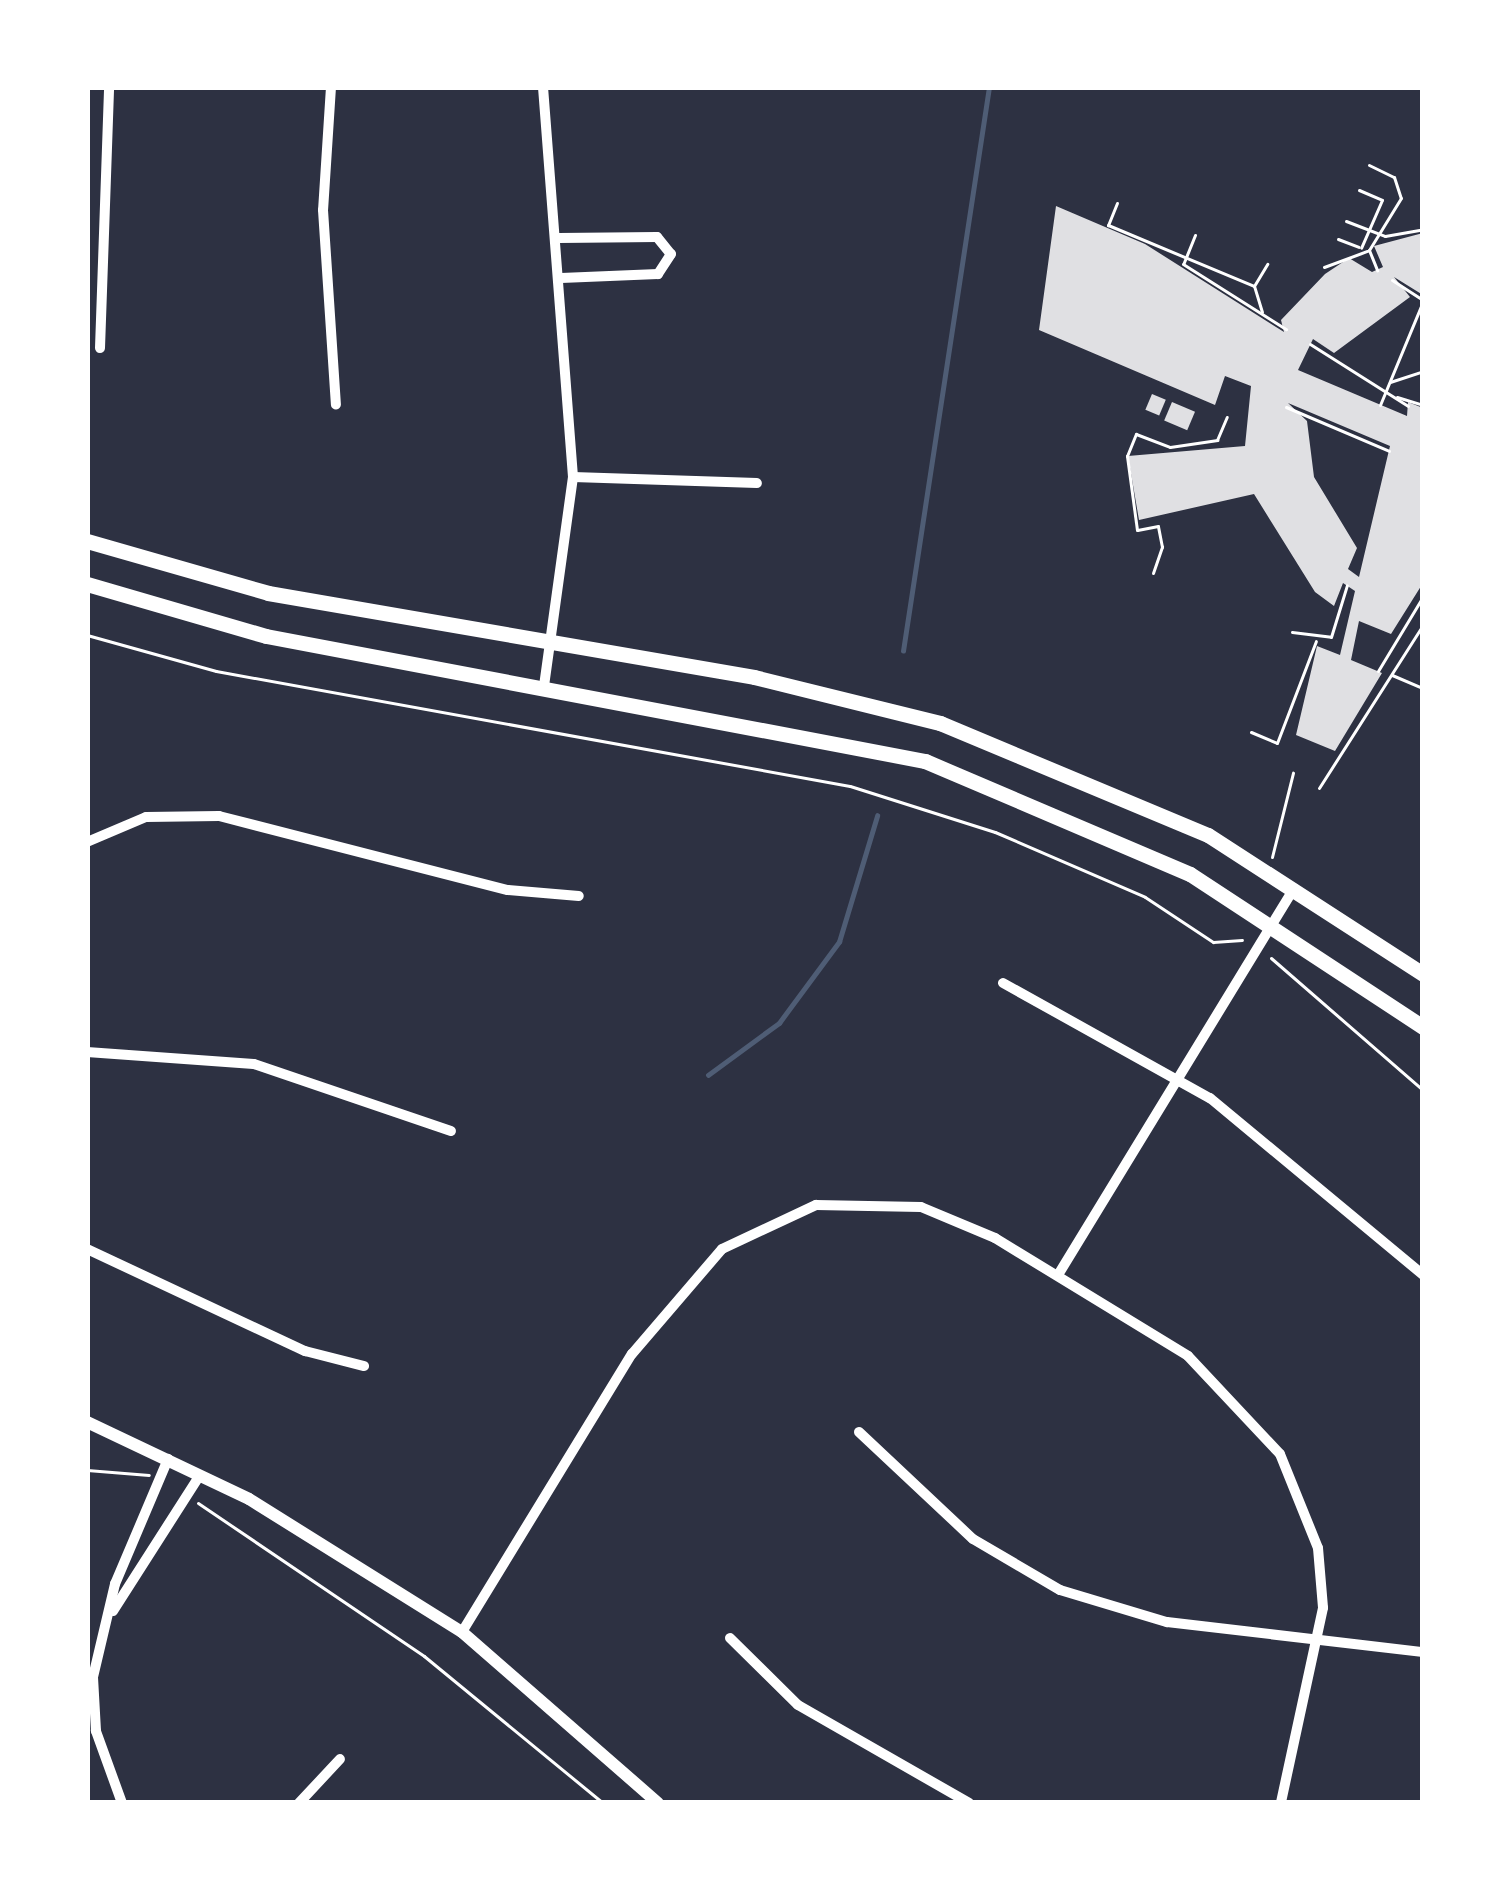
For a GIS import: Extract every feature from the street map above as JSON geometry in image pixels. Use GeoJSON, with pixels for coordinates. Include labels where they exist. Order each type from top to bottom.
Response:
{"type":"FeatureCollection","features":[{"type":"Feature","properties":{"kind":"main road"},"geometry":{"type":"LineString","coordinates":[[87,541],[268,593],[550,643],[940,722],[1127,796],[1296,885],[1423,974]]}},
{"type":"Feature","properties":{"kind":"main road"},"geometry":{"type":"LineString","coordinates":[[87,584],[266,636],[925,761],[1106,832],[1274,923],[1423,1027]]}},
{"type":"Feature","properties":{"kind":"street"},"geometry":{"type":"LineString","coordinates":[[100,348],[109,87]]}},
{"type":"Feature","properties":{"kind":"street"},"geometry":{"type":"LineString","coordinates":[[331,87],[323,209],[336,405]]}},
{"type":"Feature","properties":{"kind":"street"},"geometry":{"type":"LineString","coordinates":[[543,87],[559,238],[573,477],[544,686]]}},
{"type":"Feature","properties":{"kind":"street"},"geometry":{"type":"LineString","coordinates":[[559,238],[657,237],[671,254],[658,274],[561,278]]}},
{"type":"Feature","properties":{"kind":"street"},"geometry":{"type":"LineString","coordinates":[[573,477],[757,483]]}},
{"type":"Feature","properties":{"kind":"street"},"geometry":{"type":"LineString","coordinates":[[87,842],[146,817],[219,816],[508,890],[580,896]]}},
{"type":"Feature","properties":{"kind":"street"},"geometry":{"type":"LineString","coordinates":[[1058,1275],[1296,885]]}},
{"type":"Feature","properties":{"kind":"street"},"geometry":{"type":"LineString","coordinates":[[1003,983],[1175,1078],[1291,1158],[1423,1275]]}},
{"type":"Feature","properties":{"kind":"street"},"geometry":{"type":"LineString","coordinates":[[87,1052],[254,1064],[451,1131]]}},
{"type":"Feature","properties":{"kind":"street"},"geometry":{"type":"LineString","coordinates":[[462,1632],[632,1354],[694,1275],[749,1231],[816,1204],[895,1202],[952,1217],[1058,1275],[1188,1356],[1262,1429],[1318,1548],[1322,1643],[1281,1803]]}},
{"type":"Feature","properties":{"kind":"street"},"geometry":{"type":"LineString","coordinates":[[87,1249],[305,1351],[364,1366]]}},
{"type":"Feature","properties":{"kind":"street"},"geometry":{"type":"LineString","coordinates":[[87,1423],[200,1475],[462,1632],[658,1803]]}},
{"type":"Feature","properties":{"kind":"street"},"geometry":{"type":"LineString","coordinates":[[859,1432],[973,1539],[1060,1590],[1167,1622],[1423,1652]]}},
{"type":"Feature","properties":{"kind":"street"},"geometry":{"type":"LineString","coordinates":[[122,1803],[91,1708],[111,1613],[168,1459]]}},
{"type":"Feature","properties":{"kind":"street"},"geometry":{"type":"LineString","coordinates":[[111,1613],[200,1475]]}},
{"type":"Feature","properties":{"kind":"street"},"geometry":{"type":"LineString","coordinates":[[730,1638],[798,1705],[969,1803]]}},
{"type":"Feature","properties":{"kind":"street"},"geometry":{"type":"LineString","coordinates":[[299,1803],[340,1759]]}},
{"type":"Feature","properties":{"kind":"path"},"geometry":{"type":"LineString","coordinates":[[1324,268],[1364,250],[1382,235],[1399,186],[1369,165]]}},
{"type":"Feature","properties":{"kind":"path"},"geometry":{"type":"LineString","coordinates":[[1358,190],[1382,200],[1364,250]]}},
{"type":"Feature","properties":{"kind":"path"},"geometry":{"type":"LineString","coordinates":[[1117,203],[1108,225],[1254,286]]}},
{"type":"Feature","properties":{"kind":"path"},"geometry":{"type":"LineString","coordinates":[[1346,220],[1382,235],[1423,230]]}},
{"type":"Feature","properties":{"kind":"path"},"geometry":{"type":"LineString","coordinates":[[1186,258],[1196,235]]}},
{"type":"Feature","properties":{"kind":"path"},"geometry":{"type":"LineString","coordinates":[[1338,238],[1364,250],[1377,270]]}},
{"type":"Feature","properties":{"kind":"path"},"geometry":{"type":"LineString","coordinates":[[1186,258],[1286,329]]}},
{"type":"Feature","properties":{"kind":"path"},"geometry":{"type":"LineString","coordinates":[[1262,314],[1254,286],[1267,265]]}},
{"type":"Feature","properties":{"kind":"path"},"geometry":{"type":"LineString","coordinates":[[1380,405],[1423,300],[1392,280]]}},
{"type":"Feature","properties":{"kind":"path"},"geometry":{"type":"LineString","coordinates":[[1310,344],[1408,406]]}},
{"type":"Feature","properties":{"kind":"path"},"geometry":{"type":"LineString","coordinates":[[1389,383],[1423,371]]}},
{"type":"Feature","properties":{"kind":"path"},"geometry":{"type":"LineString","coordinates":[[1395,398],[1423,405]]}},
{"type":"Feature","properties":{"kind":"path"},"geometry":{"type":"LineString","coordinates":[[1286,407],[1389,451]]}},
{"type":"Feature","properties":{"kind":"path"},"geometry":{"type":"LineString","coordinates":[[1220,433],[1227,417]]}},
{"type":"Feature","properties":{"kind":"path"},"geometry":{"type":"LineString","coordinates":[[1153,573],[1162,548],[1158,526],[1137,530],[1127,455],[1136,434],[1170,447],[1220,433],[1231,437]]}},
{"type":"Feature","properties":{"kind":"path"},"geometry":{"type":"LineString","coordinates":[[1251,732],[1277,742],[1316,641],[1336,630],[1347,585]]}},
{"type":"Feature","properties":{"kind":"path"},"geometry":{"type":"LineString","coordinates":[[1378,671],[1420,597]]}},
{"type":"Feature","properties":{"kind":"path"},"geometry":{"type":"LineString","coordinates":[[1319,788],[1423,625]]}},
{"type":"Feature","properties":{"kind":"path"},"geometry":{"type":"LineString","coordinates":[[1292,632],[1316,641]]}},
{"type":"Feature","properties":{"kind":"path"},"geometry":{"type":"LineString","coordinates":[[87,635],[216,671],[850,786],[995,832],[1145,897],[1213,941],[1231,933],[1257,949],[1423,1090]]}},
{"type":"Feature","properties":{"kind":"path"},"geometry":{"type":"LineString","coordinates":[[1397,638],[1416,637]]}},
{"type":"Feature","properties":{"kind":"path"},"geometry":{"type":"LineString","coordinates":[[1392,675],[1423,688]]}},
{"type":"Feature","properties":{"kind":"path"},"geometry":{"type":"LineString","coordinates":[[87,1470],[160,1479]]}},
{"type":"Feature","properties":{"kind":"path"},"geometry":{"type":"LineString","coordinates":[[190,1494],[210,1519],[424,1656],[603,1803]]}},
{"type":"Feature","properties":{"kind":"building"},"geometry":{"type":"Polygon","coordinates":[[[1056,206],[1145,244],[1284,332],[1281,320],[1325,274],[1349,258],[1372,272],[1383,267],[1374,246],[1423,233],[1423,295],[1394,277],[1410,297],[1334,353],[1313,339],[1298,370],[1407,416],[1408,402],[1423,408],[1423,583],[1391,634],[1359,621],[1351,660],[1382,673],[1335,751],[1296,735],[1317,646],[1340,655],[1355,591],[1343,583],[1334,606],[1315,592],[1254,494],[1139,520],[1128,456],[1245,446],[1251,386],[1225,376],[1215,405],[1039,330],[1056,206]],[[1288,403],[1307,421],[1314,477],[1357,548],[1348,569],[1359,577],[1390,446],[1288,403]]]}},
{"type":"Feature","properties":{"kind":"building"},"geometry":{"type":"Polygon","coordinates":[[[1152,394],[1166,400],[1159,416],[1145,410],[1152,394]]]}},
{"type":"Feature","properties":{"kind":"building"},"geometry":{"type":"Polygon","coordinates":[[[1172,402],[1195,412],[1187,430],[1164,420],[1172,402]]]}},
{"type":"Feature","properties":{"kind":"waterway"},"geometry":{"type":"LineString","coordinates":[[903,651],[989,87]]}},
{"type":"Feature","properties":{"kind":"waterway"},"geometry":{"type":"LineString","coordinates":[[708,1075],[779,1023],[839,942],[877,816]]}}]}
